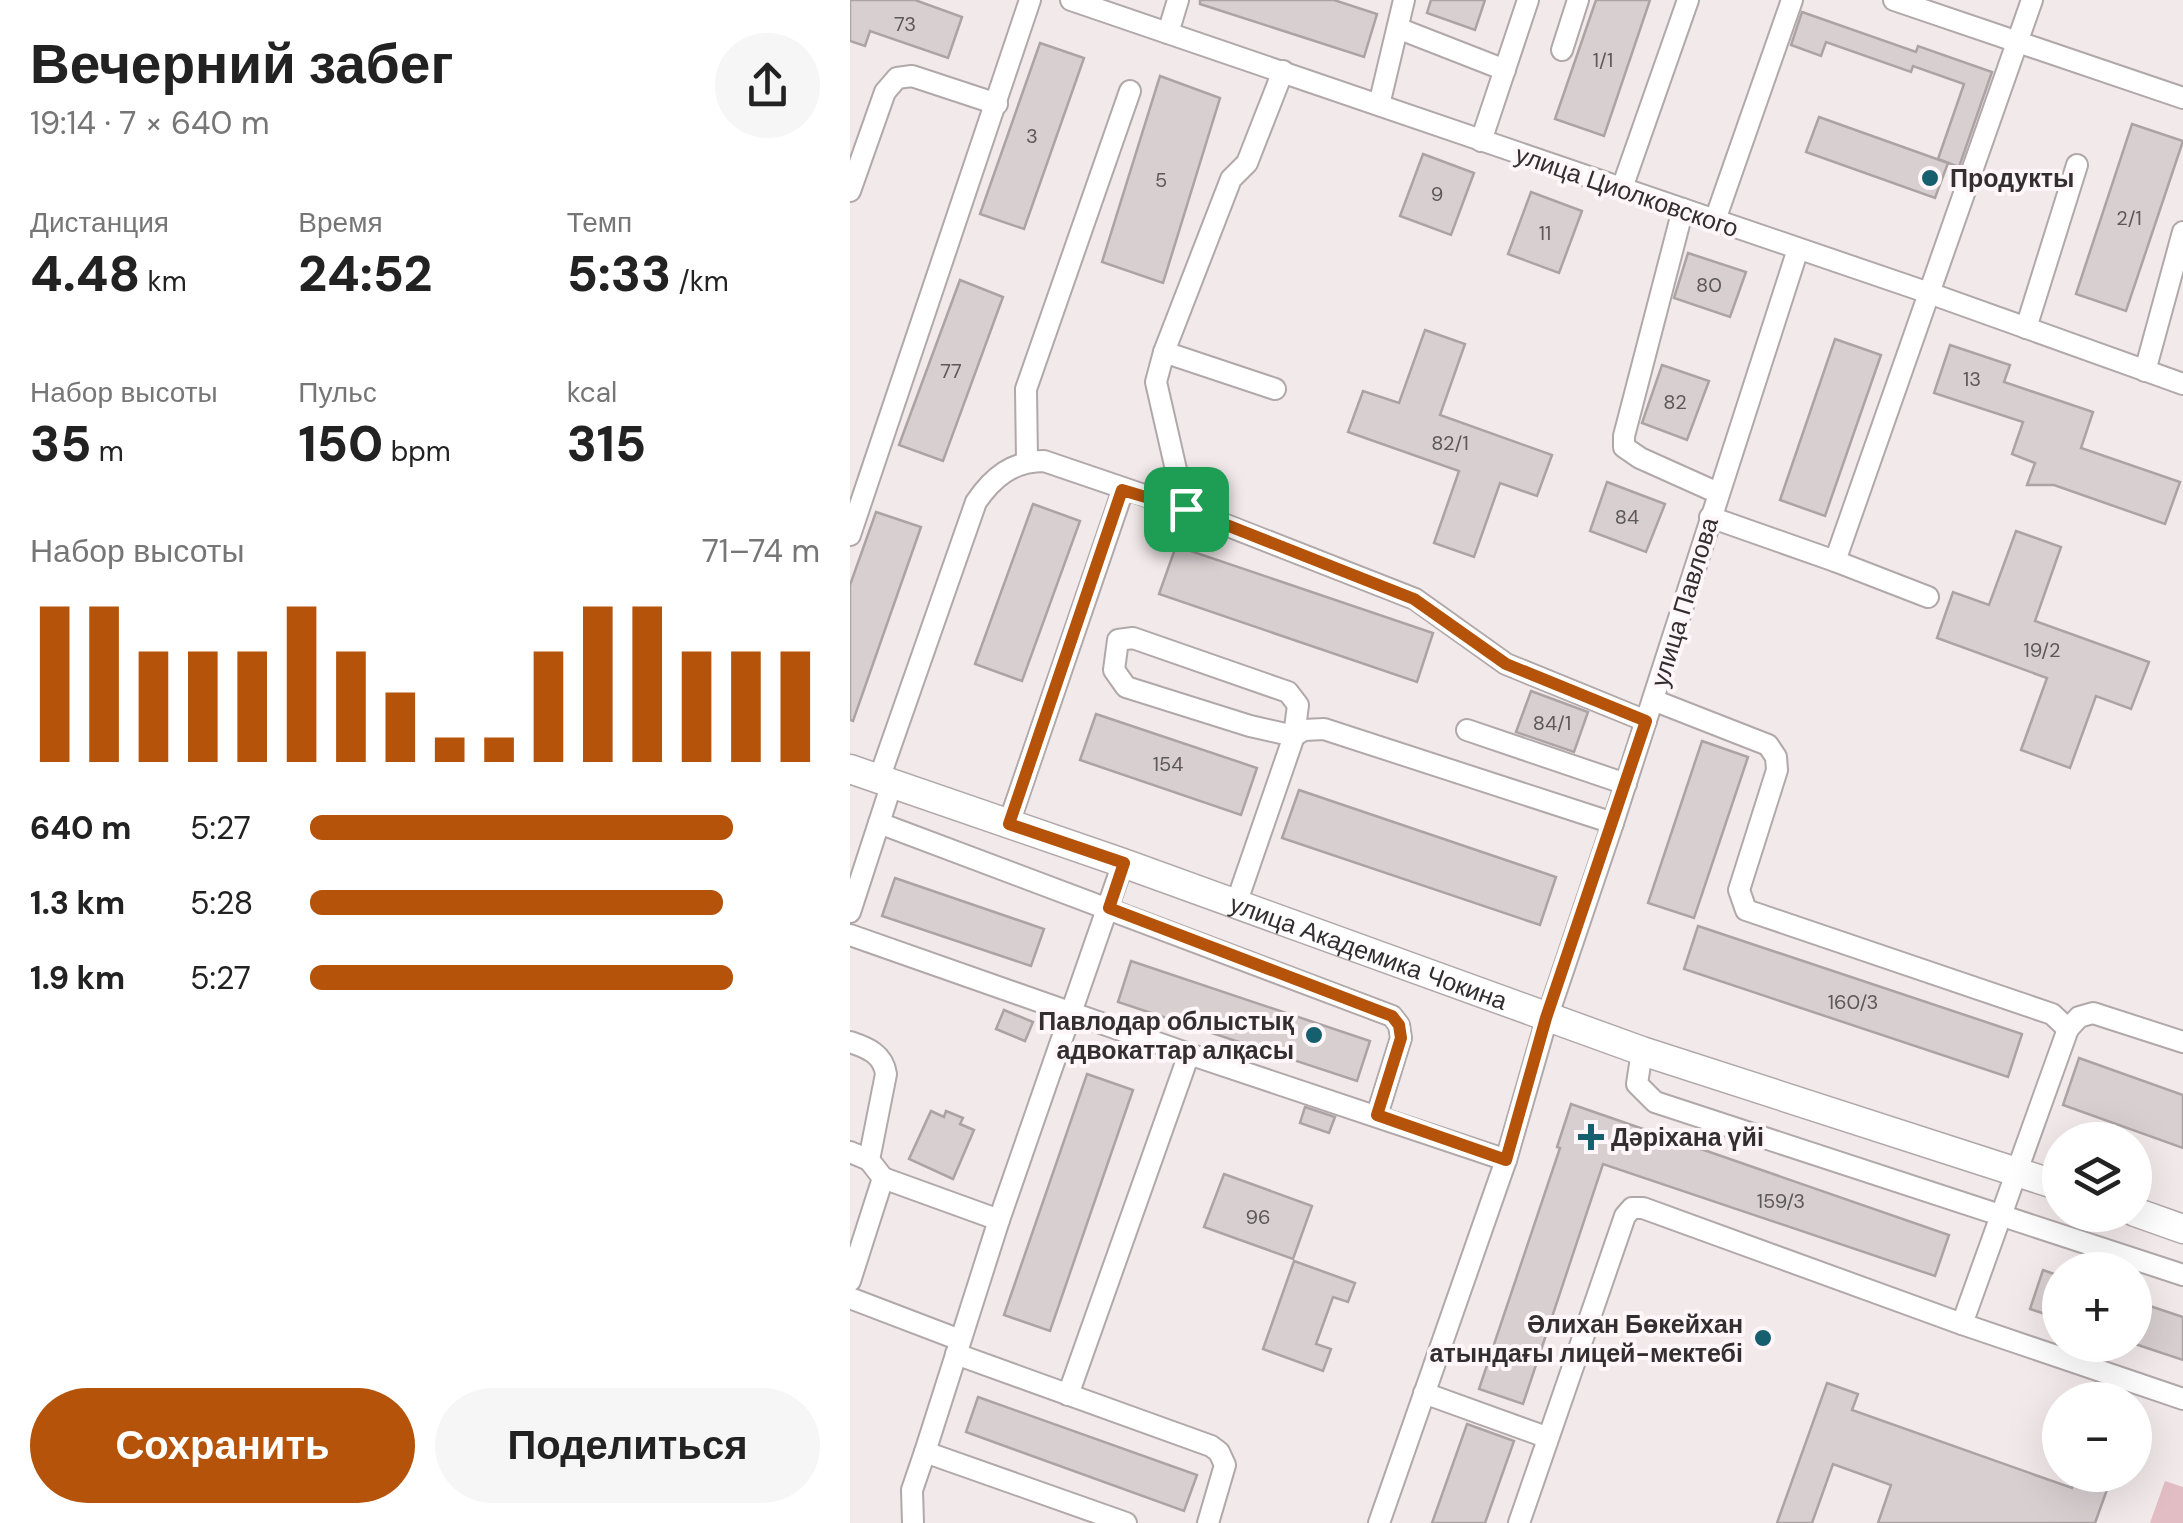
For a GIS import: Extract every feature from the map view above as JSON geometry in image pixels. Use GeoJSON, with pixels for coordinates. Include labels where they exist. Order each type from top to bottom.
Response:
{"type":"FeatureCollection","features":[{"type":"Feature","properties":{"kind":"main road","name":"улица Академика Чокина"},"geometry":{"type":"LineString","coordinates":[[850,769],[1124,863],[1546,1018],[2042,1179]]}},
{"type":"Feature","properties":{"kind":"main road"},"geometry":{"type":"LineString","coordinates":[[2152,1218],[2183,1228]]}},
{"type":"Feature","properties":{"kind":"street"},"geometry":{"type":"LineString","coordinates":[[850,535],[1030,0]]}},
{"type":"Feature","properties":{"kind":"street","name":"улица Циолковского"},"geometry":{"type":"LineString","coordinates":[[1070,0],[1929,293],[2183,384]]}},
{"type":"Feature","properties":{"kind":"street"},"geometry":{"type":"LineString","coordinates":[[1168,33],[1178,0]]}},
{"type":"Feature","properties":{"kind":"street"},"geometry":{"type":"LineString","coordinates":[[1379,105],[1400,30],[1404,0]]}},
{"type":"Feature","properties":{"kind":"street"},"geometry":{"type":"LineString","coordinates":[[1481,141],[1528,0]]}},
{"type":"Feature","properties":{"kind":"street"},"geometry":{"type":"LineString","coordinates":[[1562,50],[1578,0]]}},
{"type":"Feature","properties":{"kind":"street"},"geometry":{"type":"LineString","coordinates":[[1622,188],[1688,0]]}},
{"type":"Feature","properties":{"kind":"street"},"geometry":{"type":"LineString","coordinates":[[1716,220],[1792,0]]}},
{"type":"Feature","properties":{"kind":"street"},"geometry":{"type":"LineString","coordinates":[[1835,561],[2032,0]]}},
{"type":"Feature","properties":{"kind":"street"},"geometry":{"type":"LineString","coordinates":[[1901,1],[2183,98]]}},
{"type":"Feature","properties":{"kind":"street"},"geometry":{"type":"LineString","coordinates":[[1400,30],[1504,70]]}},
{"type":"Feature","properties":{"kind":"street"},"geometry":{"type":"LineString","coordinates":[[1186,509],[1157,386],[1164,352],[1231,180],[1247,163],[1284,72]]}},
{"type":"Feature","properties":{"kind":"street"},"geometry":{"type":"LineString","coordinates":[[850,191],[886,92],[897,78],[912,76],[996,104]]}},
{"type":"Feature","properties":{"kind":"street"},"geometry":{"type":"LineString","coordinates":[[1027,461],[1026,389],[1130,91]]}},
{"type":"Feature","properties":{"kind":"street"},"geometry":{"type":"LineString","coordinates":[[2026,328],[2078,164]]}},
{"type":"Feature","properties":{"kind":"street"},"geometry":{"type":"LineString","coordinates":[[1683,209],[1624,447],[1718,493]]}},
{"type":"Feature","properties":{"kind":"street"},"geometry":{"type":"LineString","coordinates":[[2146,370],[2183,232]]}},
{"type":"Feature","properties":{"kind":"street","name":"улица Павлова"},"geometry":{"type":"LineString","coordinates":[[1378,1523],[1506,1160],[1546,1018],[1626,784],[1798,250]]}},
{"type":"Feature","properties":{"kind":"street"},"geometry":{"type":"LineString","coordinates":[[1164,352],[1275,389]]}},
{"type":"Feature","properties":{"kind":"street"},"geometry":{"type":"LineString","coordinates":[[850,912],[879,823],[885,781],[976,502],[996,478],[1027,461],[1044,461],[1186,509],[1414,599],[1506,664],[1646,721]]}},
{"type":"Feature","properties":{"kind":"street"},"geometry":{"type":"LineString","coordinates":[[1009,824],[1122,490]]}},
{"type":"Feature","properties":{"kind":"street"},"geometry":{"type":"LineString","coordinates":[[1710,517],[1928,598]]}},
{"type":"Feature","properties":{"kind":"street"},"geometry":{"type":"LineString","coordinates":[[1236,904],[1294,736],[1298,705],[1288,692],[1132,638],[1118,640],[1114,670],[1126,687],[1294,736],[1304,730],[1324,729],[1613,823]]}},
{"type":"Feature","properties":{"kind":"street"},"geometry":{"type":"LineString","coordinates":[[1653,700],[1768,744],[1776,758],[1777,770],[1739,890],[1746,910],[2052,1014],[2068,1029]]}},
{"type":"Feature","properties":{"kind":"street"},"geometry":{"type":"LineString","coordinates":[[1467,730],[1626,784]]}},
{"type":"Feature","properties":{"kind":"street"},"geometry":{"type":"LineString","coordinates":[[879,823],[1392,1016],[1399,1025],[1401,1038],[1377,1115]]}},
{"type":"Feature","properties":{"kind":"street"},"geometry":{"type":"LineString","coordinates":[[913,1523],[912,1490],[924,1452],[999,1220],[1124,863]]}},
{"type":"Feature","properties":{"kind":"street"},"geometry":{"type":"LineString","coordinates":[[850,935],[1506,1160]]}},
{"type":"Feature","properties":{"kind":"street"},"geometry":{"type":"LineString","coordinates":[[1962,1324],[2068,1029],[2079,1017],[2092,1012],[2183,1042]]}},
{"type":"Feature","properties":{"kind":"street"},"geometry":{"type":"LineString","coordinates":[[850,1042],[884,1061],[885,1086],[860,1156],[883,1178],[999,1220]]}},
{"type":"Feature","properties":{"kind":"street"},"geometry":{"type":"LineString","coordinates":[[1642,1051],[1637,1084],[1655,1102],[2183,1276]]}},
{"type":"Feature","properties":{"kind":"street"},"geometry":{"type":"LineString","coordinates":[[1068,1395],[1189,1054]]}},
{"type":"Feature","properties":{"kind":"street"},"geometry":{"type":"LineString","coordinates":[[850,1281],[883,1178]]}},
{"type":"Feature","properties":{"kind":"street"},"geometry":{"type":"LineString","coordinates":[[1519,1523],[1625,1216],[1632,1208],[1644,1208],[1962,1324],[2183,1399]]}},
{"type":"Feature","properties":{"kind":"street"},"geometry":{"type":"LineString","coordinates":[[850,1298],[1068,1395],[1219,1452],[1225,1474],[1208,1523]]}},
{"type":"Feature","properties":{"kind":"street"},"geometry":{"type":"LineString","coordinates":[[1424,1393],[1546,1437]]}},
{"type":"Feature","properties":{"kind":"street"},"geometry":{"type":"LineString","coordinates":[[924,1452],[1126,1523]]}},
{"type":"Feature","properties":{"kind":"shaded area"},"geometry":{"type":"Polygon","coordinates":[[[2165,1481],[2183,1487],[2183,1523],[2150,1523],[2165,1481]]]}},
{"type":"Feature","properties":{"kind":"building"},"geometry":{"type":"Polygon","coordinates":[[[850,0],[915,0],[962,17],[948,58],[870,31],[865,46],[850,41],[850,0]]]}},
{"type":"Feature","properties":{"kind":"building"},"geometry":{"type":"Polygon","coordinates":[[[1200,0],[1334,0],[1377,14],[1364,57],[1200,4],[1200,0]]]}},
{"type":"Feature","properties":{"kind":"building"},"geometry":{"type":"Polygon","coordinates":[[[1431,0],[1485,0],[1475,30],[1427,13],[1431,0]]]}},
{"type":"Feature","properties":{"kind":"building"},"geometry":{"type":"Polygon","coordinates":[[[1596,0],[1650,0],[1604,136],[1555,119],[1596,0]]]}},
{"type":"Feature","properties":{"kind":"building"},"geometry":{"type":"Polygon","coordinates":[[[1802,12],[1916,52],[1918,46],[1992,72],[1959,167],[1938,159],[1964,84],[1913,66],[1911,72],[1826,42],[1821,56],[1791,45],[1802,12]]]}},
{"type":"Feature","properties":{"kind":"building"},"geometry":{"type":"Polygon","coordinates":[[[1040,43],[1084,58],[1024,229],[980,214],[1040,43]]]}},
{"type":"Feature","properties":{"kind":"building"},"geometry":{"type":"Polygon","coordinates":[[[1160,76],[1220,98],[1163,283],[1102,262],[1160,76]]]}},
{"type":"Feature","properties":{"kind":"building"},"geometry":{"type":"Polygon","coordinates":[[[1819,117],[1948,163],[1935,198],[1806,152],[1819,117]]]}},
{"type":"Feature","properties":{"kind":"building"},"geometry":{"type":"Polygon","coordinates":[[[2132,124],[2183,141],[2126,311],[2076,294],[2132,124]]]}},
{"type":"Feature","properties":{"kind":"building"},"geometry":{"type":"Polygon","coordinates":[[[1423,154],[1474,173],[1451,235],[1400,216],[1423,154]]]}},
{"type":"Feature","properties":{"kind":"building"},"geometry":{"type":"Polygon","coordinates":[[[1531,192],[1582,211],[1559,273],[1508,254],[1531,192]]]}},
{"type":"Feature","properties":{"kind":"building"},"geometry":{"type":"Polygon","coordinates":[[[1688,253],[1746,272],[1730,317],[1674,298],[1688,253]]]}},
{"type":"Feature","properties":{"kind":"building"},"geometry":{"type":"Polygon","coordinates":[[[960,280],[1003,297],[943,461],[899,445],[960,280]]]}},
{"type":"Feature","properties":{"kind":"building"},"geometry":{"type":"Polygon","coordinates":[[[1425,330],[1465,344],[1440,415],[1552,455],[1537,496],[1500,483],[1474,557],[1434,543],[1459,471],[1348,432],[1363,391],[1399,403],[1425,330]]]}},
{"type":"Feature","properties":{"kind":"building"},"geometry":{"type":"Polygon","coordinates":[[[1835,339],[1881,355],[1825,516],[1780,500],[1835,339]]]}},
{"type":"Feature","properties":{"kind":"building"},"geometry":{"type":"Polygon","coordinates":[[[1950,345],[2010,365],[2004,382],[2093,412],[2081,448],[2180,482],[2165,524],[2054,485],[2027,485],[2035,463],[2012,454],[2023,422],[1934,393],[1950,345]]]}},
{"type":"Feature","properties":{"kind":"building"},"geometry":{"type":"Polygon","coordinates":[[[1662,365],[1709,381],[1687,440],[1642,423],[1662,365]]]}},
{"type":"Feature","properties":{"kind":"building"},"geometry":{"type":"Polygon","coordinates":[[[1607,482],[1665,504],[1646,552],[1590,531],[1607,482]]]}},
{"type":"Feature","properties":{"kind":"building"},"geometry":{"type":"Polygon","coordinates":[[[1033,504],[1080,521],[1022,681],[975,664],[1033,504]]]}},
{"type":"Feature","properties":{"kind":"building"},"geometry":{"type":"Polygon","coordinates":[[[876,512],[921,527],[853,721],[850,585],[876,512]]]}},
{"type":"Feature","properties":{"kind":"building"},"geometry":{"type":"Polygon","coordinates":[[[2016,531],[2061,547],[2035,621],[2149,662],[2131,709],[2096,696],[2070,768],[2021,750],[2047,678],[1937,638],[1953,592],[1989,605],[2016,531]]]}},
{"type":"Feature","properties":{"kind":"building"},"geometry":{"type":"Polygon","coordinates":[[[1176,546],[1433,633],[1417,682],[1159,594],[1176,546]]]}},
{"type":"Feature","properties":{"kind":"building"},"geometry":{"type":"Polygon","coordinates":[[[1531,691],[1588,712],[1574,752],[1516,732],[1531,691]]]}},
{"type":"Feature","properties":{"kind":"building"},"geometry":{"type":"Polygon","coordinates":[[[1096,714],[1257,768],[1241,815],[1080,760],[1096,714]]]}},
{"type":"Feature","properties":{"kind":"building"},"geometry":{"type":"Polygon","coordinates":[[[1702,741],[1748,757],[1694,918],[1648,903],[1702,741]]]}},
{"type":"Feature","properties":{"kind":"building"},"geometry":{"type":"Polygon","coordinates":[[[1299,790],[1556,877],[1540,925],[1282,838],[1299,790]]]}},
{"type":"Feature","properties":{"kind":"building"},"geometry":{"type":"Polygon","coordinates":[[[895,878],[1044,929],[1031,966],[882,916],[895,878]]]}},
{"type":"Feature","properties":{"kind":"building"},"geometry":{"type":"Polygon","coordinates":[[[1698,926],[2022,1034],[2008,1077],[1684,969],[1698,926]]]}},
{"type":"Feature","properties":{"kind":"building"},"geometry":{"type":"Polygon","coordinates":[[[1131,961],[1370,1041],[1357,1081],[1118,1002],[1131,961]]]}},
{"type":"Feature","properties":{"kind":"building"},"geometry":{"type":"Polygon","coordinates":[[[1004,1010],[1033,1022],[1025,1041],[996,1029],[1004,1010]]]}},
{"type":"Feature","properties":{"kind":"building"},"geometry":{"type":"Polygon","coordinates":[[[2079,1058],[2183,1095],[2183,1148],[2152,1137],[2152,1122],[2110,1122],[2063,1105],[2079,1058]]]}},
{"type":"Feature","properties":{"kind":"building"},"geometry":{"type":"Polygon","coordinates":[[[1087,1074],[1133,1090],[1050,1331],[1004,1315],[1087,1074]]]}},
{"type":"Feature","properties":{"kind":"building"},"geometry":{"type":"Polygon","coordinates":[[[1571,1104],[1949,1235],[1935,1276],[1603,1164],[1523,1404],[1479,1389],[1560,1148],[1557,1147],[1571,1104]]]}},
{"type":"Feature","properties":{"kind":"building"},"geometry":{"type":"Polygon","coordinates":[[[1305,1107],[1335,1117],[1329,1133],[1300,1123],[1305,1107]]]}},
{"type":"Feature","properties":{"kind":"building"},"geometry":{"type":"Polygon","coordinates":[[[931,1111],[944,1117],[946,1111],[963,1118],[960,1124],[974,1130],[953,1179],[909,1159],[931,1111]]]}},
{"type":"Feature","properties":{"kind":"building"},"geometry":{"type":"Polygon","coordinates":[[[1224,1174],[1312,1206],[1293,1259],[1204,1227],[1224,1174]]]}},
{"type":"Feature","properties":{"kind":"building"},"geometry":{"type":"Polygon","coordinates":[[[1294,1261],[1355,1283],[1348,1302],[1333,1297],[1316,1344],[1331,1349],[1323,1371],[1263,1349],[1294,1261]]]}},
{"type":"Feature","properties":{"kind":"building"},"geometry":{"type":"Polygon","coordinates":[[[2042,1273],[2042,1313],[2030,1309],[2042,1273]]]}},
{"type":"Feature","properties":{"kind":"building"},"geometry":{"type":"Polygon","coordinates":[[[2152,1307],[2183,1317],[2183,1360],[2152,1350],[2152,1307]]]}},
{"type":"Feature","properties":{"kind":"building"},"geometry":{"type":"Polygon","coordinates":[[[1827,1383],[1858,1394],[1852,1410],[2042,1477],[2042,1492],[2106,1492],[2095,1523],[1878,1523],[1891,1485],[1833,1464],[1812,1523],[1777,1523],[1827,1383]]]}},
{"type":"Feature","properties":{"kind":"building"},"geometry":{"type":"Polygon","coordinates":[[[978,1397],[1197,1475],[1184,1511],[966,1432],[978,1397]]]}},
{"type":"Feature","properties":{"kind":"building"},"geometry":{"type":"Polygon","coordinates":[[[1467,1424],[1514,1441],[1485,1523],[1432,1523],[1467,1424]]]}},
{"type":"Feature","properties":{"kind":"place","name":"Продукты"},"geometry":{"type":"Point","coordinates":[1930,178]}},
{"type":"Feature","properties":{"kind":"place","name":"Павлодар облыстық адвокаттар алқасы"},"geometry":{"type":"Point","coordinates":[1314,1035]}},
{"type":"Feature","properties":{"kind":"place","name":"Дәріхана үйі"},"geometry":{"type":"Point","coordinates":[1591,1137]}},
{"type":"Feature","properties":{"kind":"place","name":"Әлихан Бөкейхан атындағы лицей-мектебі"},"geometry":{"type":"Point","coordinates":[1763,1338]}},
{"type":"Feature","properties":{"kind":"route"},"geometry":{"type":"LineString","coordinates":[[1122,490],[1186,509],[1414,599],[1506,664],[1646,721],[1546,1018],[1506,1160],[1377,1115],[1401,1038],[1399,1025],[1392,1016],[1109,908],[1124,863],[1009,824],[1122,490]]}}]}
